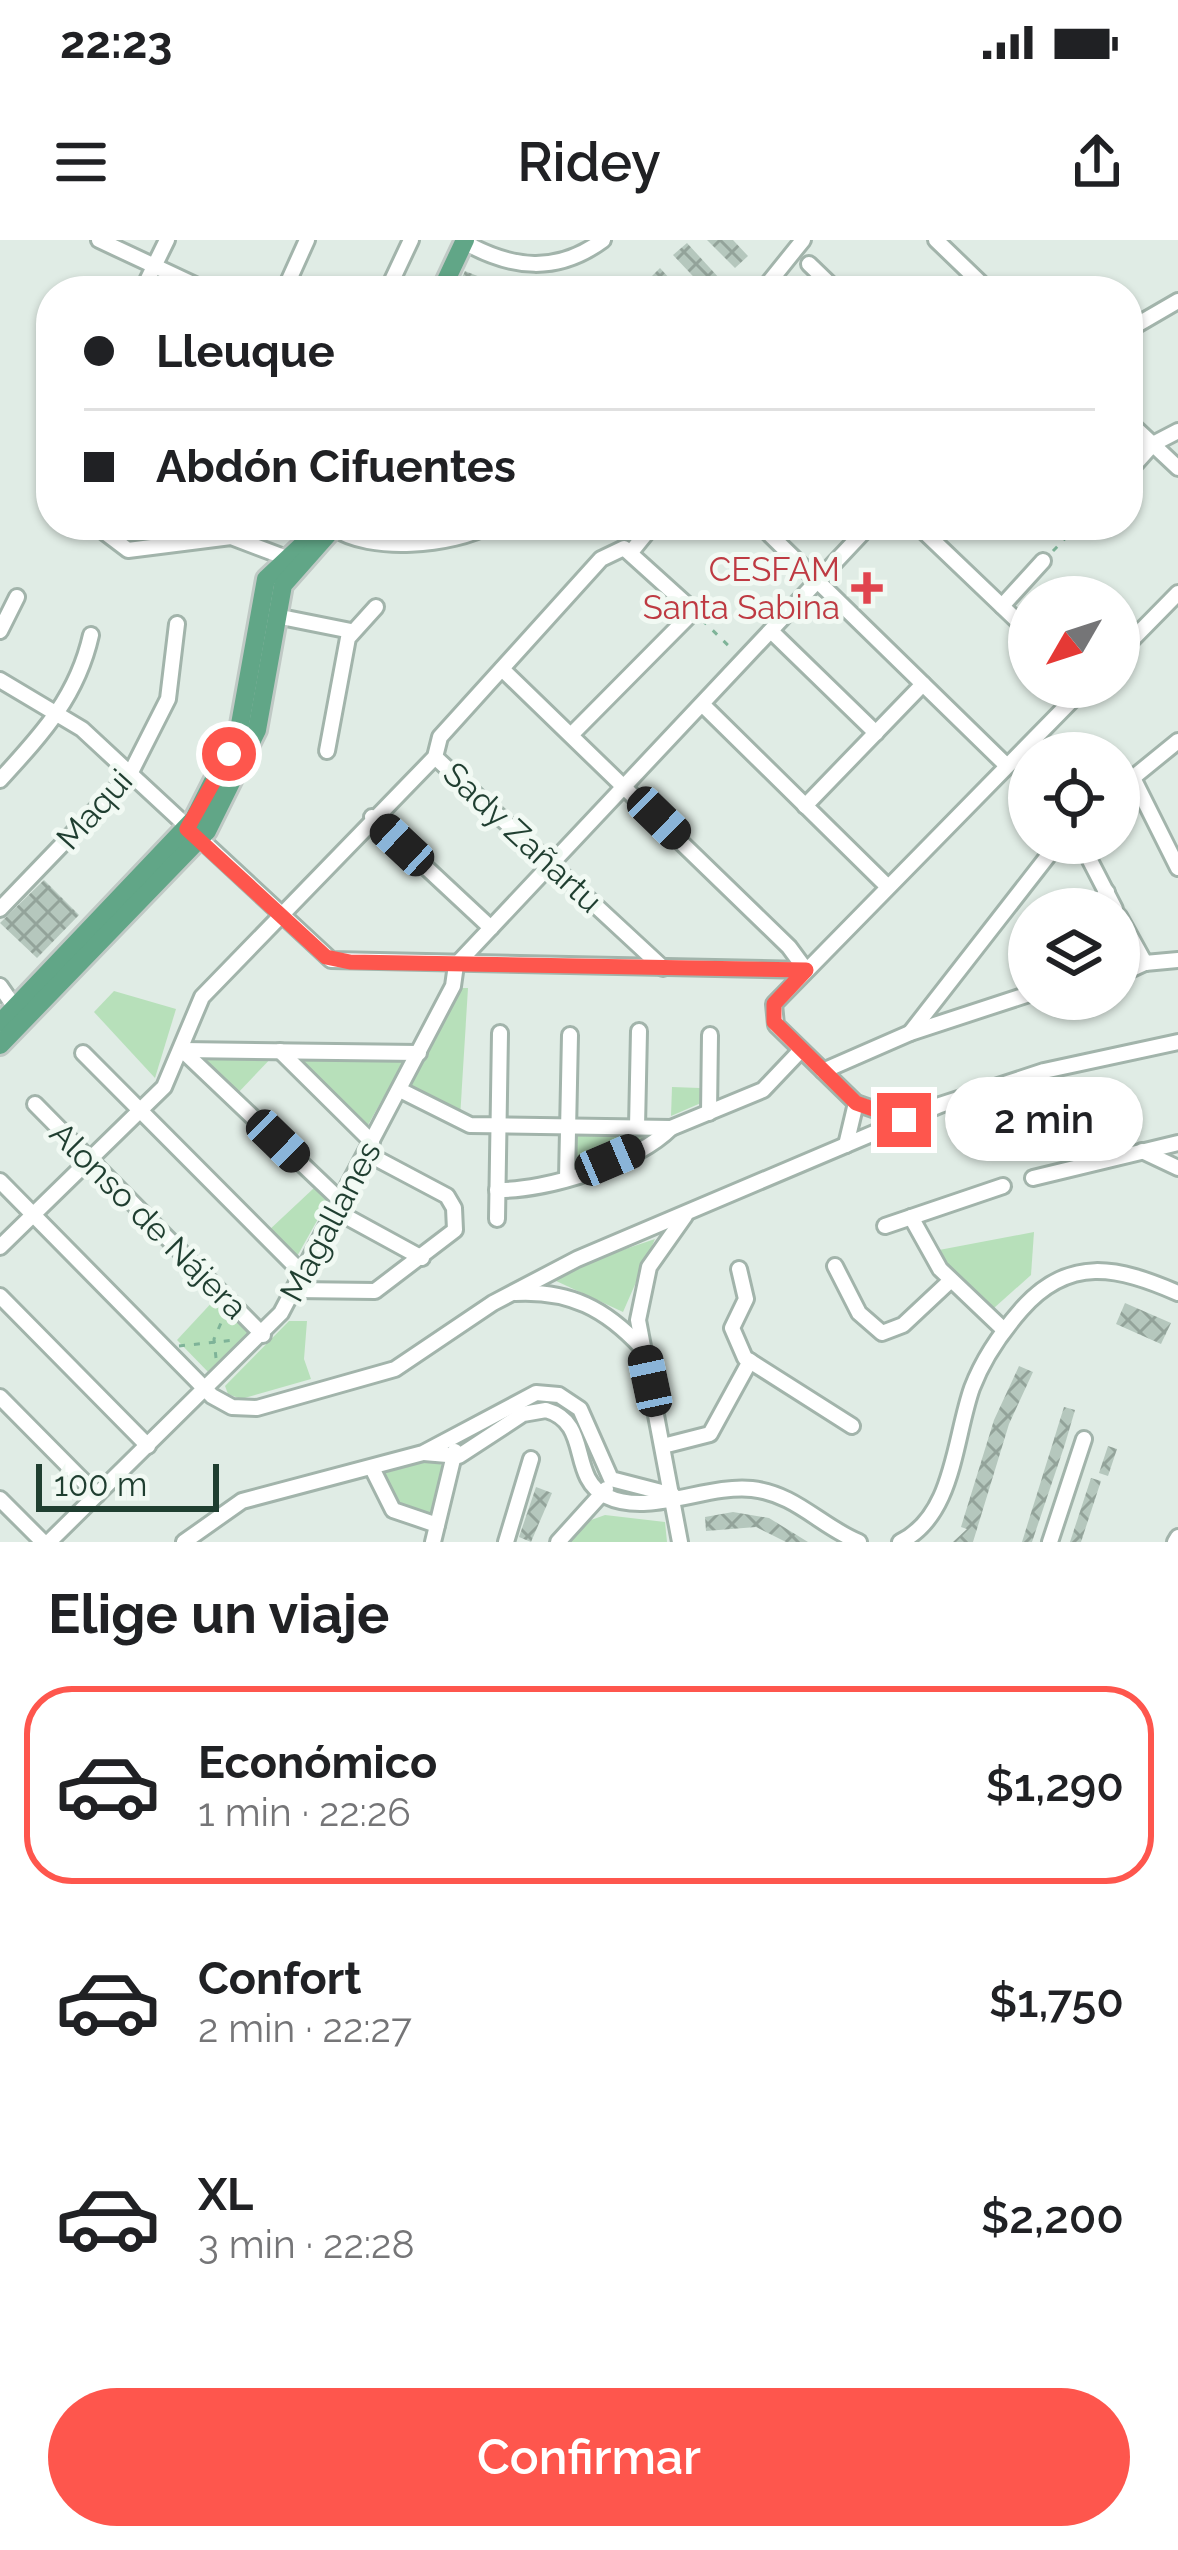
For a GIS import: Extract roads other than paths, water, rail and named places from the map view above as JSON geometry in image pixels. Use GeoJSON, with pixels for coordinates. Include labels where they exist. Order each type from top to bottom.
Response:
{"type":"FeatureCollection","features":[{"type":"Feature","properties":{"kind":"main road"},"geometry":{"type":"LineString","coordinates":[[448,276],[465,241]]}},
{"type":"Feature","properties":{"kind":"main road"},"geometry":{"type":"LineString","coordinates":[[247,732],[263,586],[284,557],[306,540]]}},
{"type":"Feature","properties":{"kind":"main road"},"geometry":{"type":"LineString","coordinates":[[0,1045],[13,1017],[193,835],[247,732],[283,585],[323,540]]}},
{"type":"Feature","properties":{"kind":"street"},"geometry":{"type":"LineString","coordinates":[[99,240],[176,276]]}},
{"type":"Feature","properties":{"kind":"street"},"geometry":{"type":"LineString","coordinates":[[149,276],[167,240]]}},
{"type":"Feature","properties":{"kind":"street"},"geometry":{"type":"LineString","coordinates":[[291,276],[308,240]]}},
{"type":"Feature","properties":{"kind":"street"},"geometry":{"type":"LineString","coordinates":[[394,276],[411,240]]}},
{"type":"Feature","properties":{"kind":"street"},"geometry":{"type":"LineString","coordinates":[[465,241],[494,258],[529,266],[571,258],[604,240]]}},
{"type":"Feature","properties":{"kind":"street"},"geometry":{"type":"LineString","coordinates":[[773,276],[803,240]]}},
{"type":"Feature","properties":{"kind":"street"},"geometry":{"type":"LineString","coordinates":[[936,240],[973,276]]}},
{"type":"Feature","properties":{"kind":"street"},"geometry":{"type":"LineString","coordinates":[[809,263],[822,276]]}},
{"type":"Feature","properties":{"kind":"street"},"geometry":{"type":"LineString","coordinates":[[1143,321],[1178,301]]}},
{"type":"Feature","properties":{"kind":"street"},"geometry":{"type":"LineString","coordinates":[[1143,456],[1178,430]]}},
{"type":"Feature","properties":{"kind":"street"},"geometry":{"type":"LineString","coordinates":[[1143,434],[1178,468]]}},
{"type":"Feature","properties":{"kind":"street"},"geometry":{"type":"LineString","coordinates":[[115,540],[128,550],[208,540]]}},
{"type":"Feature","properties":{"kind":"street"},"geometry":{"type":"LineString","coordinates":[[240,540],[284,557]]}},
{"type":"Feature","properties":{"kind":"street"},"geometry":{"type":"LineString","coordinates":[[0,1247],[168,1082],[202,997],[435,757],[440,737],[601,560],[636,540]]}},
{"type":"Feature","properties":{"kind":"street"},"geometry":{"type":"LineString","coordinates":[[776,540],[1006,765]]}},
{"type":"Feature","properties":{"kind":"street"},"geometry":{"type":"LineString","coordinates":[[456,965],[856,540]]}},
{"type":"Feature","properties":{"kind":"street"},"geometry":{"type":"LineString","coordinates":[[933,540],[1008,612]]}},
{"type":"Feature","properties":{"kind":"street"},"geometry":{"type":"LineString","coordinates":[[572,734],[690,612],[626,550]]}},
{"type":"Feature","properties":{"kind":"street"},"geometry":{"type":"LineString","coordinates":[[1002,606],[1043,562]]}},
{"type":"Feature","properties":{"kind":"street"},"geometry":{"type":"LineString","coordinates":[[1140,631],[1178,593]]}},
{"type":"Feature","properties":{"kind":"street"},"geometry":{"type":"LineString","coordinates":[[0,631],[17,597]]}},
{"type":"Feature","properties":{"kind":"street"},"geometry":{"type":"LineString","coordinates":[[327,751],[332,698],[351,631],[376,608]]}},
{"type":"Feature","properties":{"kind":"street"},"geometry":{"type":"LineString","coordinates":[[276,616],[351,631]]}},
{"type":"Feature","properties":{"kind":"street","name":"Maqui"},"geometry":{"type":"LineString","coordinates":[[0,909],[130,774],[169,699],[177,624]]}},
{"type":"Feature","properties":{"kind":"street"},"geometry":{"type":"LineString","coordinates":[[771,631],[876,733]]}},
{"type":"Feature","properties":{"kind":"street"},"geometry":{"type":"LineString","coordinates":[[0,780],[60,713],[83,671],[91,635]]}},
{"type":"Feature","properties":{"kind":"street"},"geometry":{"type":"LineString","coordinates":[[502,669],[627,786],[806,970]]}},
{"type":"Feature","properties":{"kind":"street"},"geometry":{"type":"LineString","coordinates":[[0,680],[60,713],[331,960],[806,970]]}},
{"type":"Feature","properties":{"kind":"street"},"geometry":{"type":"LineString","coordinates":[[806,806],[923,685]]}},
{"type":"Feature","properties":{"kind":"street"},"geometry":{"type":"LineString","coordinates":[[703,705],[887,886]]}},
{"type":"Feature","properties":{"kind":"street"},"geometry":{"type":"LineString","coordinates":[[904,1120],[856,1103],[776,1025],[772,1013],[806,970],[1064,708]]}},
{"type":"Feature","properties":{"kind":"street"},"geometry":{"type":"LineString","coordinates":[[1140,772],[1178,741]]}},
{"type":"Feature","properties":{"kind":"street","name":"Sady Zañartu"},"geometry":{"type":"LineString","coordinates":[[435,757],[663,968]]}},
{"type":"Feature","properties":{"kind":"street"},"geometry":{"type":"LineString","coordinates":[[1140,792],[1178,868]]}},
{"type":"Feature","properties":{"kind":"street"},"geometry":{"type":"LineString","coordinates":[[372,817],[491,928]]}},
{"type":"Feature","properties":{"kind":"street"},"geometry":{"type":"LineString","coordinates":[[910,1034],[1042,864]]}},
{"type":"Feature","properties":{"kind":"street"},"geometry":{"type":"LineString","coordinates":[[1140,954],[1145,963]]}},
{"type":"Feature","properties":{"kind":"street"},"geometry":{"type":"LineString","coordinates":[[1140,965],[1178,960]]}},
{"type":"Feature","properties":{"kind":"street","name":"Magallanes"},"geometry":{"type":"LineString","coordinates":[[46,1542],[260,1338],[295,1290],[453,986],[456,965]]}},
{"type":"Feature","properties":{"kind":"street"},"geometry":{"type":"LineString","coordinates":[[0,986],[13,1017]]}},
{"type":"Feature","properties":{"kind":"street"},"geometry":{"type":"LineString","coordinates":[[823,1072],[910,1034],[1008,1001]]}},
{"type":"Feature","properties":{"kind":"street"},"geometry":{"type":"LineString","coordinates":[[638,1127],[639,1031]]}},
{"type":"Feature","properties":{"kind":"street"},"geometry":{"type":"LineString","coordinates":[[497,1219],[500,1033]]}},
{"type":"Feature","properties":{"kind":"street"},"geometry":{"type":"LineString","coordinates":[[567,1179],[570,1034]]}},
{"type":"Feature","properties":{"kind":"street"},"geometry":{"type":"LineString","coordinates":[[709,1113],[710,1035]]}},
{"type":"Feature","properties":{"kind":"street"},"geometry":{"type":"LineString","coordinates":[[0,1181],[207,1390],[223,1403],[248,1409],[385,1372],[424,1354],[509,1294],[904,1120],[1044,1071],[1178,1042]]}},
{"type":"Feature","properties":{"kind":"street"},"geometry":{"type":"LineString","coordinates":[[182,1050],[418,1053]]}},
{"type":"Feature","properties":{"kind":"street"},"geometry":{"type":"LineString","coordinates":[[182,1050],[339,1206],[422,1258]]}},
{"type":"Feature","properties":{"kind":"street"},"geometry":{"type":"LineString","coordinates":[[497,1190],[540,1190],[653,1142],[671,1128],[768,1087],[801,1050]]}},
{"type":"Feature","properties":{"kind":"street"},"geometry":{"type":"LineString","coordinates":[[280,1051],[369,1148],[447,1196],[454,1208],[455,1230],[375,1292],[295,1290]]}},
{"type":"Feature","properties":{"kind":"street"},"geometry":{"type":"LineString","coordinates":[[83,1053],[303,1274]]}},
{"type":"Feature","properties":{"kind":"street"},"geometry":{"type":"LineString","coordinates":[[400,1090],[460,1124],[671,1128]]}},
{"type":"Feature","properties":{"kind":"street"},"geometry":{"type":"LineString","coordinates":[[846,1145],[856,1103]]}},
{"type":"Feature","properties":{"kind":"street","name":"Alonso de Nájera"},"geometry":{"type":"LineString","coordinates":[[35,1104],[260,1338]]}},
{"type":"Feature","properties":{"kind":"street"},"geometry":{"type":"LineString","coordinates":[[1033,1178],[1178,1143]]}},
{"type":"Feature","properties":{"kind":"street"},"geometry":{"type":"LineString","coordinates":[[1142,1151],[1178,1168]]}},
{"type":"Feature","properties":{"kind":"street"},"geometry":{"type":"LineString","coordinates":[[885,1226],[1003,1186]]}},
{"type":"Feature","properties":{"kind":"street"},"geometry":{"type":"LineString","coordinates":[[680,1542],[638,1320],[644,1280],[656,1254],[689,1211]]}},
{"type":"Feature","properties":{"kind":"street"},"geometry":{"type":"LineString","coordinates":[[911,1217],[930,1256],[950,1281],[1004,1330]]}},
{"type":"Feature","properties":{"kind":"street"},"geometry":{"type":"LineString","coordinates":[[835,1266],[859,1313],[882,1334],[903,1325],[950,1281]]}},
{"type":"Feature","properties":{"kind":"street"},"geometry":{"type":"LineString","coordinates":[[739,1269],[746,1299],[734,1315],[733,1334],[750,1361],[853,1426]]}},
{"type":"Feature","properties":{"kind":"street"},"geometry":{"type":"LineString","coordinates":[[900,1542],[934,1513],[973,1388],[1004,1330],[1047,1286],[1086,1269],[1127,1272],[1178,1293]]}},
{"type":"Feature","properties":{"kind":"street"},"geometry":{"type":"LineString","coordinates":[[509,1294],[553,1294],[589,1304],[643,1348]]}},
{"type":"Feature","properties":{"kind":"street"},"geometry":{"type":"LineString","coordinates":[[0,1296],[148,1446]]}},
{"type":"Feature","properties":{"kind":"street"},"geometry":{"type":"LineString","coordinates":[[663,1446],[710,1434],[750,1361]]}},
{"type":"Feature","properties":{"kind":"street"},"geometry":{"type":"LineString","coordinates":[[184,1542],[242,1501],[423,1453],[527,1395],[559,1395],[586,1416],[602,1467],[614,1481],[673,1495]]}},
{"type":"Feature","properties":{"kind":"street"},"geometry":{"type":"LineString","coordinates":[[0,1396],[97,1496]]}},
{"type":"Feature","properties":{"kind":"street"},"geometry":{"type":"LineString","coordinates":[[423,1453],[452,1458],[523,1414],[553,1412],[574,1429],[588,1478],[601,1493],[652,1502],[722,1488],[765,1491],[792,1500],[859,1542]]}},
{"type":"Feature","properties":{"kind":"street"},"geometry":{"type":"LineString","coordinates":[[433,1542],[452,1458],[468,1432]]}},
{"type":"Feature","properties":{"kind":"street"},"geometry":{"type":"LineString","coordinates":[[1050,1542],[1084,1439]]}},
{"type":"Feature","properties":{"kind":"street"},"geometry":{"type":"LineString","coordinates":[[506,1542],[531,1459]]}},
{"type":"Feature","properties":{"kind":"street"},"geometry":{"type":"LineString","coordinates":[[372,1468],[392,1510],[437,1525]]}},
{"type":"Feature","properties":{"kind":"street"},"geometry":{"type":"LineString","coordinates":[[558,1542],[614,1481]]}},
{"type":"Feature","properties":{"kind":"street"},"geometry":{"type":"LineString","coordinates":[[0,1499],[46,1542]]}},
{"type":"Feature","properties":{"kind":"place","name":"CESFAM Santa Sabina"},"geometry":{"type":"Point","coordinates":[867,588]}}]}
